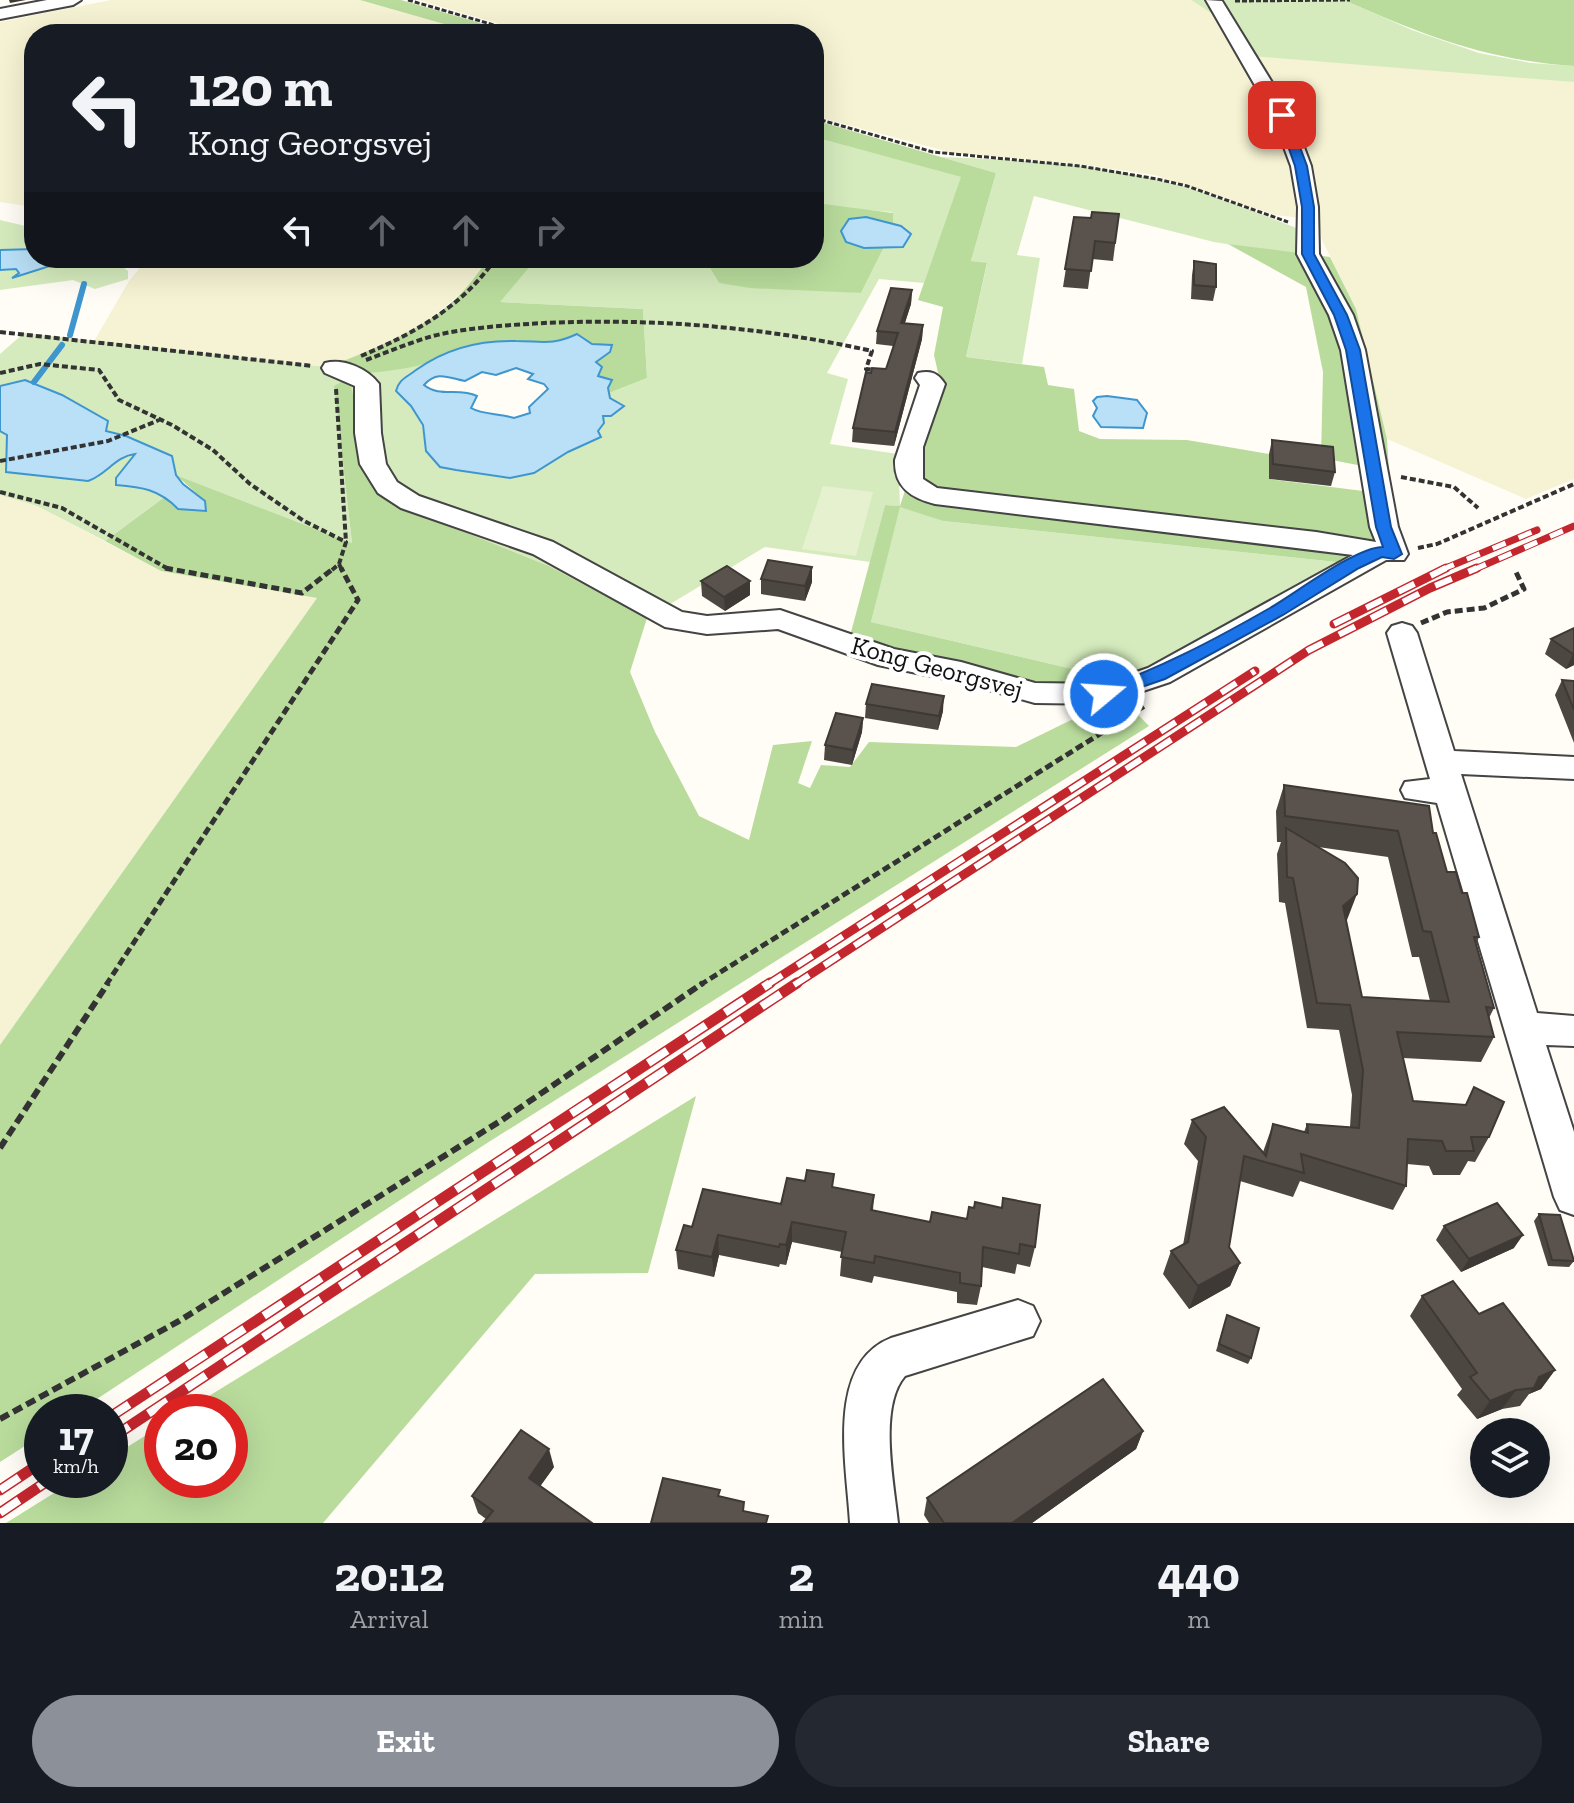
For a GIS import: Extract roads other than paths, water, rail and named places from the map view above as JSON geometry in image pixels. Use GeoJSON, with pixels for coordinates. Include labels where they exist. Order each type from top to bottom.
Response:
{"type":"FeatureCollection","features":[{"type":"Feature","properties":{"kind":"street"},"geometry":{"type":"LineString","coordinates":[[0,14],[73,0]]}},
{"type":"Feature","properties":{"kind":"street"},"geometry":{"type":"LineString","coordinates":[[927,378],[933,384],[905,465],[910,481],[922,492],[1316,540],[1387,553],[1353,350],[1341,315],[1308,254],[1308,207],[1301,166],[1282,115],[1214,1]]}},
{"type":"Feature","properties":{"kind":"street","name":"Kong Georgsvej"},"geometry":{"type":"LineString","coordinates":[[334,368],[355,375],[367,384],[368,433],[373,464],[387,487],[410,502],[543,548],[675,620],[707,625],[750,619],[780,619],[889,658],[961,672],[1035,693],[1104,694],[1159,675],[1387,553]]}},
{"type":"Feature","properties":{"kind":"street"},"geometry":{"type":"LineString","coordinates":[[1402,633],[1436,781],[1524,1028],[1574,1197]]}},
{"type":"Feature","properties":{"kind":"street"},"geometry":{"type":"LineString","coordinates":[[1436,781],[1574,768]]}},
{"type":"Feature","properties":{"kind":"street"},"geometry":{"type":"LineString","coordinates":[[1524,1028],[1574,1031]]}},
{"type":"Feature","properties":{"kind":"street"},"geometry":{"type":"LineString","coordinates":[[874,1523],[867,1423],[873,1379],[891,1359],[1018,1321]]}},
{"type":"Feature","properties":{"kind":"water"},"geometry":{"type":"Polygon","coordinates":[[[866,217],[901,226],[911,234],[903,247],[864,248],[846,242],[841,231],[849,219],[866,217]]]}},
{"type":"Feature","properties":{"kind":"water"},"geometry":{"type":"Polygon","coordinates":[[[24,249],[24,268],[44,268],[12,278],[19,273],[16,269],[0,270],[0,250],[24,249]]]}},
{"type":"Feature","properties":{"kind":"water"},"geometry":{"type":"Polygon","coordinates":[[[577,334],[592,344],[612,345],[610,352],[596,362],[602,367],[598,376],[612,380],[608,388],[610,398],[624,406],[611,416],[603,416],[604,423],[598,431],[601,437],[568,452],[534,473],[510,478],[440,467],[426,451],[423,425],[411,406],[396,391],[401,381],[439,356],[463,347],[489,342],[546,342],[577,334]],[[516,368],[496,375],[482,372],[465,381],[438,376],[424,385],[436,391],[470,393],[477,396],[471,408],[514,418],[530,413],[529,407],[548,389],[544,384],[528,379],[533,374],[516,368]]]}},
{"type":"Feature","properties":{"kind":"water"},"geometry":{"type":"Polygon","coordinates":[[[25,380],[62,395],[108,421],[106,431],[126,436],[172,456],[176,475],[205,501],[206,511],[178,509],[149,490],[116,485],[116,478],[135,454],[122,458],[88,481],[6,472],[7,435],[0,431],[0,386],[25,380]]]}},
{"type":"Feature","properties":{"kind":"water"},"geometry":{"type":"Polygon","coordinates":[[[1097,397],[1137,400],[1147,413],[1143,428],[1101,427],[1093,416],[1097,408],[1093,401],[1097,397]]]}},
{"type":"Feature","properties":{"kind":"waterway"},"geometry":{"type":"LineString","coordinates":[[70,335],[84,284]]}},
{"type":"Feature","properties":{"kind":"waterway"},"geometry":{"type":"LineString","coordinates":[[34,382],[62,345]]}},
{"type":"Feature","properties":{"kind":"railway"},"geometry":{"type":"LineString","coordinates":[[1473,570],[1574,526]]}},
{"type":"Feature","properties":{"kind":"railway"},"geometry":{"type":"LineString","coordinates":[[1441,570],[1537,530]]}},
{"type":"Feature","properties":{"kind":"railway"},"geometry":{"type":"LineString","coordinates":[[1334,624],[1446,568]]}},
{"type":"Feature","properties":{"kind":"railway"},"geometry":{"type":"LineString","coordinates":[[794,985],[1309,650],[1430,588],[1477,568]]}},
{"type":"Feature","properties":{"kind":"railway"},"geometry":{"type":"LineString","coordinates":[[767,985],[1255,671]]}},
{"type":"Feature","properties":{"kind":"railway"},"geometry":{"type":"LineString","coordinates":[[128,1405],[770,983]]}},
{"type":"Feature","properties":{"kind":"railway"},"geometry":{"type":"LineString","coordinates":[[128,1427],[797,983]]}},
{"type":"Feature","properties":{"kind":"railway"},"geometry":{"type":"LineString","coordinates":[[0,1490],[24,1474]]}},
{"type":"Feature","properties":{"kind":"railway"},"geometry":{"type":"LineString","coordinates":[[0,1513],[24,1497]]}}]}
